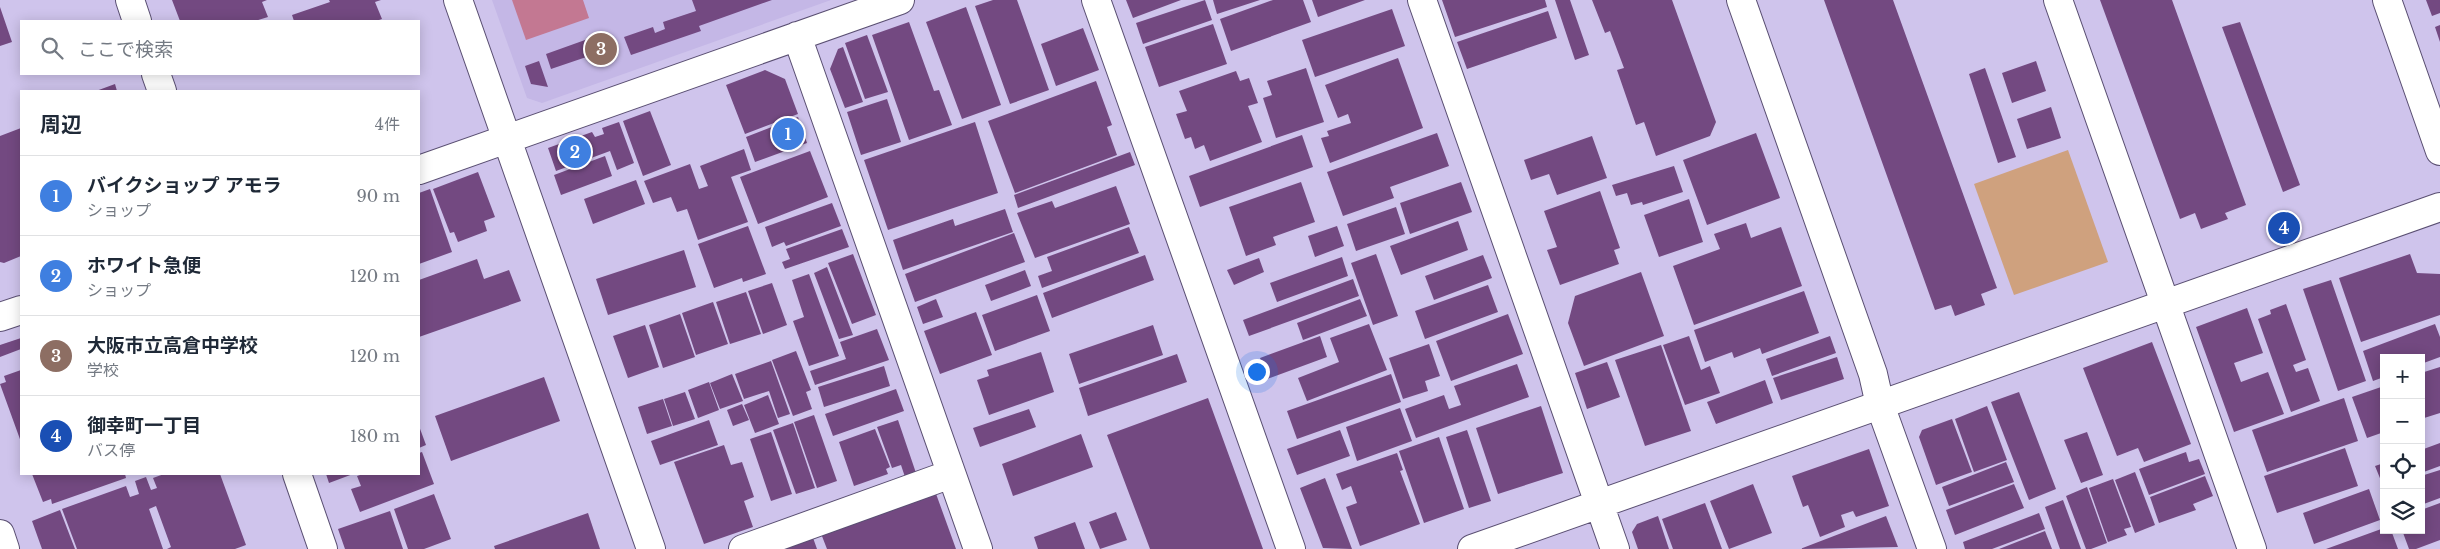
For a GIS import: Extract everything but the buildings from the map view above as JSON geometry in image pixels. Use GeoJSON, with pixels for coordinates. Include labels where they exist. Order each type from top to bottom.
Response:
{"type":"FeatureCollection","features":[{"type":"Feature","properties":{"kind":"street"},"geometry":{"type":"LineString","coordinates":[[130,0],[137,20]]}},
{"type":"Feature","properties":{"kind":"street"},"geometry":{"type":"LineString","coordinates":[[458,0],[652,549]]}},
{"type":"Feature","properties":{"kind":"street"},"geometry":{"type":"LineString","coordinates":[[420,170],[900,0]]}},
{"type":"Feature","properties":{"kind":"street"},"geometry":{"type":"LineString","coordinates":[[1096,0],[1291,549]]}},
{"type":"Feature","properties":{"kind":"street"},"geometry":{"type":"LineString","coordinates":[[1422,0],[1615,549]]}},
{"type":"Feature","properties":{"kind":"street"},"geometry":{"type":"LineString","coordinates":[[1741,0],[1873,374],[1880,406],[1932,549]]}},
{"type":"Feature","properties":{"kind":"street"},"geometry":{"type":"LineString","coordinates":[[2058,0],[2252,549]]}},
{"type":"Feature","properties":{"kind":"street"},"geometry":{"type":"LineString","coordinates":[[2386,0],[2440,152]]}},
{"type":"Feature","properties":{"kind":"street"},"geometry":{"type":"LineString","coordinates":[[797,36],[978,549]]}},
{"type":"Feature","properties":{"kind":"street"},"geometry":{"type":"LineString","coordinates":[[156,75],[162,90]]}},
{"type":"Feature","properties":{"kind":"street"},"geometry":{"type":"LineString","coordinates":[[1472,549],[2440,208]]}},
{"type":"Feature","properties":{"kind":"street"},"geometry":{"type":"LineString","coordinates":[[0,318],[20,310]]}},
{"type":"Feature","properties":{"kind":"street"},"geometry":{"type":"LineString","coordinates":[[743,549],[951,474]]}},
{"type":"Feature","properties":{"kind":"street"},"geometry":{"type":"LineString","coordinates":[[297,475],[323,549]]}},
{"type":"Feature","properties":{"kind":"street"},"geometry":{"type":"LineString","coordinates":[[0,534],[5,549]]}},
{"type":"Feature","properties":{"kind":"shaded area"},"geometry":{"type":"Polygon","coordinates":[[[492,0],[831,0],[542,103],[527,98],[492,0]]]}},
{"type":"Feature","properties":{"kind":"shaded area"},"geometry":{"type":"Polygon","coordinates":[[[512,0],[583,0],[589,18],[526,40],[512,0]]]}},
{"type":"Feature","properties":{"kind":"shaded area"},"geometry":{"type":"Polygon","coordinates":[[[2068,150],[2108,262],[2014,295],[1974,184],[2068,150]]]}},
{"type":"Feature","properties":{"kind":"place","name":"大阪市立高倉中学校"},"geometry":{"type":"Point","coordinates":[601,49]}},
{"type":"Feature","properties":{"kind":"place","name":"バイクショップ アモラ"},"geometry":{"type":"Point","coordinates":[788,134]}},
{"type":"Feature","properties":{"kind":"place","name":"ホワイト急便"},"geometry":{"type":"Point","coordinates":[575,152]}},
{"type":"Feature","properties":{"kind":"place","name":"御幸町一丁目"},"geometry":{"type":"Point","coordinates":[2284,228]}}]}
